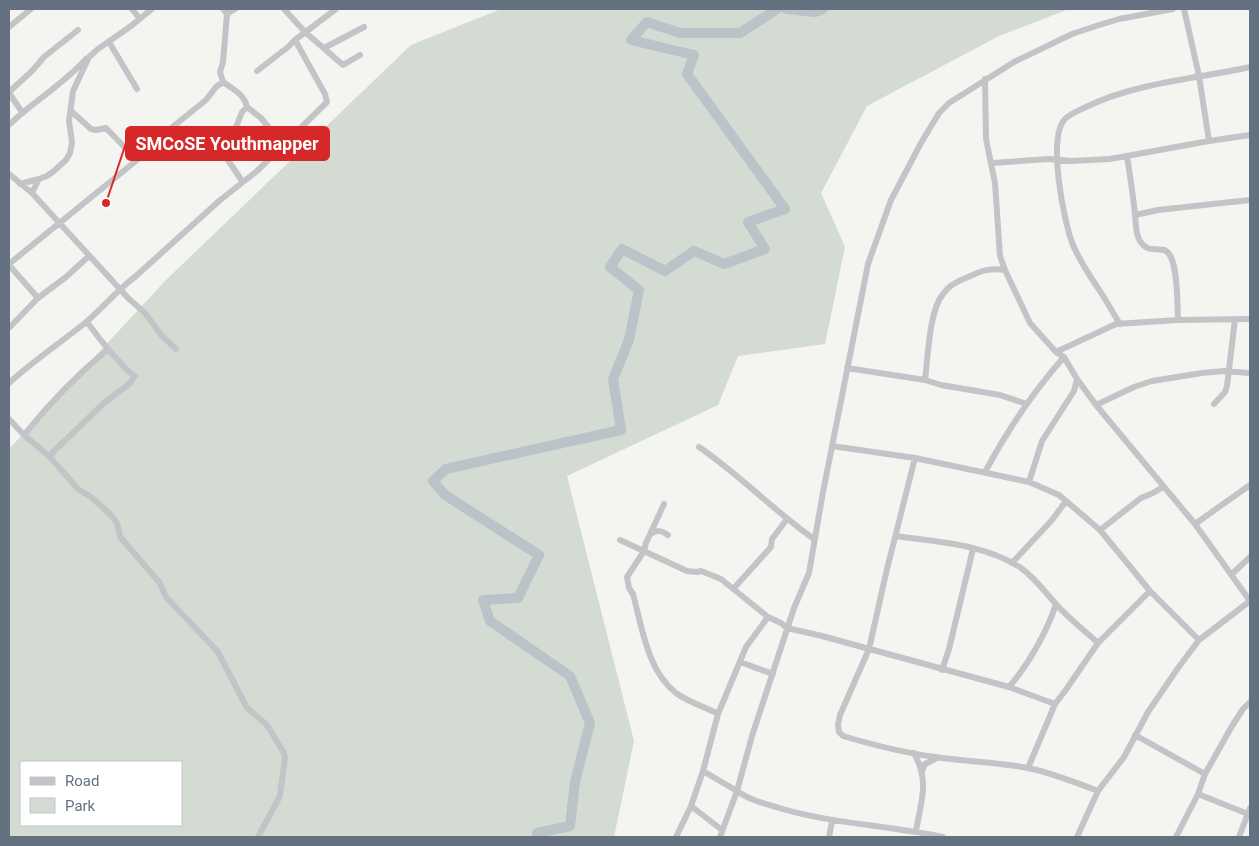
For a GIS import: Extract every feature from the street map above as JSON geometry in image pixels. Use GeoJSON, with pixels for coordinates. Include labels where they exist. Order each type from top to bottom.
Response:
{"type":"FeatureCollection","features":[{"type":"Feature","properties":{"kind":"street"},"geometry":{"type":"LineString","coordinates":[[9,27],[31,9]]}},
{"type":"Feature","properties":{"kind":"street"},"geometry":{"type":"LineString","coordinates":[[132,9],[140,19]]}},
{"type":"Feature","properties":{"kind":"street"},"geometry":{"type":"LineString","coordinates":[[9,126],[22,112],[40,101],[109,42],[152,9]]}},
{"type":"Feature","properties":{"kind":"street"},"geometry":{"type":"LineString","coordinates":[[235,9],[225,12],[223,62],[220,68],[223,82],[239,92],[246,101],[247,107],[261,118],[283,145]]}},
{"type":"Feature","properties":{"kind":"street"},"geometry":{"type":"LineString","coordinates":[[284,9],[305,32],[343,65],[360,54]]}},
{"type":"Feature","properties":{"kind":"street"},"geometry":{"type":"LineString","coordinates":[[257,71],[336,9]]}},
{"type":"Feature","properties":{"kind":"street"},"geometry":{"type":"LineString","coordinates":[[691,806],[721,834],[737,791],[752,736],[797,597],[809,573],[868,264],[891,200],[920,143],[939,113],[956,98],[1014,62],[1072,34],[1120,19],[1173,9]]}},
{"type":"Feature","properties":{"kind":"street"},"geometry":{"type":"LineString","coordinates":[[1184,9],[1199,76],[1208,141]]}},
{"type":"Feature","properties":{"kind":"street"},"geometry":{"type":"LineString","coordinates":[[324,48],[364,27]]}},
{"type":"Feature","properties":{"kind":"street"},"geometry":{"type":"LineString","coordinates":[[22,112],[9,92],[32,71],[44,56],[78,30]]}},
{"type":"Feature","properties":{"kind":"street"},"geometry":{"type":"LineString","coordinates":[[9,383],[46,352],[87,322],[120,288],[136,276],[242,181],[256,171],[327,102],[325,94],[295,40]]}},
{"type":"Feature","properties":{"kind":"street"},"geometry":{"type":"LineString","coordinates":[[109,42],[137,89]]}},
{"type":"Feature","properties":{"kind":"street"},"geometry":{"type":"LineString","coordinates":[[20,184],[48,176],[66,160],[70,153],[72,148],[70,121],[73,91],[90,58]]}},
{"type":"Feature","properties":{"kind":"street"},"geometry":{"type":"LineString","coordinates":[[1120,324],[1084,268],[1073,245],[1061,195],[1057,159],[1058,136],[1064,120],[1073,113],[1115,95],[1199,76],[1250,67]]}},
{"type":"Feature","properties":{"kind":"street"},"geometry":{"type":"LineString","coordinates":[[985,79],[986,139],[992,163],[1000,256],[1030,323],[1056,352],[1064,358],[1077,380],[1195,524],[1250,601],[1199,640],[1148,712],[1124,757],[1098,791],[1077,837]]}},
{"type":"Feature","properties":{"kind":"street"},"geometry":{"type":"LineString","coordinates":[[38,298],[9,264],[163,141],[170,129],[206,100],[216,87],[223,82]]}},
{"type":"Feature","properties":{"kind":"street"},"geometry":{"type":"LineString","coordinates":[[242,181],[220,148],[236,127],[242,112],[247,107]]}},
{"type":"Feature","properties":{"kind":"street"},"geometry":{"type":"LineString","coordinates":[[72,111],[91,129],[106,128],[137,160]]}},
{"type":"Feature","properties":{"kind":"street"},"geometry":{"type":"LineString","coordinates":[[992,163],[1057,159],[1081,161],[1127,156],[1250,135]]}},
{"type":"Feature","properties":{"kind":"street"},"geometry":{"type":"LineString","coordinates":[[1127,156],[1136,232],[1145,247],[1152,250],[1163,250],[1172,256],[1178,320]]}},
{"type":"Feature","properties":{"kind":"street"},"geometry":{"type":"LineString","coordinates":[[9,174],[32,193],[129,299],[144,312],[162,336],[176,349]]}},
{"type":"Feature","properties":{"kind":"street"},"geometry":{"type":"LineString","coordinates":[[32,193],[39,179]]}},
{"type":"Feature","properties":{"kind":"street"},"geometry":{"type":"LineString","coordinates":[[1135,215],[1158,210],[1250,200]]}},
{"type":"Feature","properties":{"kind":"street"},"geometry":{"type":"LineString","coordinates":[[9,328],[38,298],[66,277],[89,256]]}},
{"type":"Feature","properties":{"kind":"street"},"geometry":{"type":"LineString","coordinates":[[925,380],[933,320],[944,292],[977,272],[991,268],[1005,270]]}},
{"type":"Feature","properties":{"kind":"street"},"geometry":{"type":"LineString","coordinates":[[1214,404],[1225,392],[1235,319]]}},
{"type":"Feature","properties":{"kind":"street"},"geometry":{"type":"LineString","coordinates":[[1056,352],[1120,324],[1178,320],[1250,319]]}},
{"type":"Feature","properties":{"kind":"street"},"geometry":{"type":"LineString","coordinates":[[49,456],[104,403],[129,384],[135,376],[130,374],[120,361],[107,350],[87,322]]}},
{"type":"Feature","properties":{"kind":"street"},"geometry":{"type":"LineString","coordinates":[[24,435],[90,364],[107,350]]}},
{"type":"Feature","properties":{"kind":"street"},"geometry":{"type":"LineString","coordinates":[[985,472],[1000,444],[1042,382],[1064,358]]}},
{"type":"Feature","properties":{"kind":"street"},"geometry":{"type":"LineString","coordinates":[[847,368],[1000,394],[1027,404]]}},
{"type":"Feature","properties":{"kind":"street"},"geometry":{"type":"LineString","coordinates":[[1096,404],[1152,381],[1202,373],[1229,372],[1250,374]]}},
{"type":"Feature","properties":{"kind":"street"},"geometry":{"type":"LineString","coordinates":[[1029,482],[1042,441],[1074,391],[1077,380]]}},
{"type":"Feature","properties":{"kind":"street"},"geometry":{"type":"LineString","coordinates":[[9,419],[24,435],[49,456],[78,489],[91,497],[110,514],[117,523],[120,537],[160,583],[166,597],[215,648],[247,708],[266,724],[284,753],[280,796],[258,837]]}},
{"type":"Feature","properties":{"kind":"street"},"geometry":{"type":"LineString","coordinates":[[832,446],[915,458],[985,472],[1029,482],[1059,494],[1100,530],[1150,591],[1199,640]]}},
{"type":"Feature","properties":{"kind":"street"},"geometry":{"type":"LineString","coordinates":[[699,448],[814,539]]}},
{"type":"Feature","properties":{"kind":"street"},"geometry":{"type":"LineString","coordinates":[[915,458],[869,649],[840,715],[839,732],[843,736],[914,754],[1028,768],[1053,774],[1098,791]]}},
{"type":"Feature","properties":{"kind":"street"},"geometry":{"type":"LineString","coordinates":[[1195,524],[1250,485]]}},
{"type":"Feature","properties":{"kind":"street"},"geometry":{"type":"LineString","coordinates":[[1100,530],[1141,498],[1163,487]]}},
{"type":"Feature","properties":{"kind":"street"},"geometry":{"type":"LineString","coordinates":[[1244,490],[1250,497]]}},
{"type":"Feature","properties":{"kind":"street"},"geometry":{"type":"LineString","coordinates":[[1012,563],[1052,520],[1066,501]]}},
{"type":"Feature","properties":{"kind":"street"},"geometry":{"type":"LineString","coordinates":[[664,504],[644,551],[627,577],[629,588],[633,594],[650,656],[662,678],[677,694],[718,714]]}},
{"type":"Feature","properties":{"kind":"street"},"geometry":{"type":"LineString","coordinates":[[734,588],[771,547],[772,539],[787,519]]}},
{"type":"Feature","properties":{"kind":"street"},"geometry":{"type":"LineString","coordinates":[[651,535],[655,531],[660,530],[668,535]]}},
{"type":"Feature","properties":{"kind":"street"},"geometry":{"type":"LineString","coordinates":[[896,536],[956,544],[992,553],[1012,563],[1040,584],[1056,604],[1098,643]]}},
{"type":"Feature","properties":{"kind":"street"},"geometry":{"type":"LineString","coordinates":[[620,540],[687,571],[701,571],[721,579],[768,617],[787,628],[1009,687],[1054,704]]}},
{"type":"Feature","properties":{"kind":"street"},"geometry":{"type":"LineString","coordinates":[[942,670],[949,649],[973,549]]}},
{"type":"Feature","properties":{"kind":"street"},"geometry":{"type":"LineString","coordinates":[[1232,574],[1250,557]]}},
{"type":"Feature","properties":{"kind":"street"},"geometry":{"type":"LineString","coordinates":[[1028,768],[1054,704],[1066,691],[1098,643],[1150,591]]}},
{"type":"Feature","properties":{"kind":"street"},"geometry":{"type":"LineString","coordinates":[[1009,687],[1026,665],[1056,604]]}},
{"type":"Feature","properties":{"kind":"street"},"geometry":{"type":"LineString","coordinates":[[676,837],[691,806],[718,714],[746,646],[768,617]]}},
{"type":"Feature","properties":{"kind":"street"},"geometry":{"type":"LineString","coordinates":[[740,662],[773,674]]}},
{"type":"Feature","properties":{"kind":"street"},"geometry":{"type":"LineString","coordinates":[[1176,837],[1198,794],[1205,774],[1232,726],[1250,702]]}},
{"type":"Feature","properties":{"kind":"street"},"geometry":{"type":"LineString","coordinates":[[1135,735],[1205,774]]}},
{"type":"Feature","properties":{"kind":"street"},"geometry":{"type":"LineString","coordinates":[[914,754],[922,771],[924,784],[916,831]]}},
{"type":"Feature","properties":{"kind":"street"},"geometry":{"type":"LineString","coordinates":[[922,771],[925,764],[937,758]]}},
{"type":"Feature","properties":{"kind":"street"},"geometry":{"type":"LineString","coordinates":[[702,771],[737,791],[766,804],[790,811],[832,821],[916,831],[943,837]]}},
{"type":"Feature","properties":{"kind":"street"},"geometry":{"type":"LineString","coordinates":[[1198,794],[1249,811],[1239,837]]}},
{"type":"Feature","properties":{"kind":"street"},"geometry":{"type":"LineString","coordinates":[[829,837],[832,821]]}},
{"type":"Feature","properties":{"kind":"street"},"geometry":{"type":"LineString","coordinates":[[894,828],[894,837]]}},
{"type":"Feature","properties":{"kind":"green space"},"geometry":{"type":"Polygon","coordinates":[[[501,9],[1069,9],[999,36],[867,106],[821,193],[845,247],[825,344],[738,356],[718,405],[567,476],[634,741],[614,837],[9,837],[9,449],[165,281],[411,45],[501,9]]]}},
{"type":"Feature","properties":{"kind":"waterway"},"geometry":{"type":"LineString","coordinates":[[538,837],[537,833],[570,826],[575,782],[590,723],[570,676],[490,621],[483,600],[518,598],[539,555],[445,495],[433,481],[446,469],[621,430],[613,379],[629,340],[639,290],[610,267],[622,249],[665,271],[694,251],[724,264],[765,249],[748,222],[785,209],[687,74],[694,55],[631,40],[647,22],[680,33],[740,33],[777,9]]}},
{"type":"Feature","properties":{"kind":"waterway"},"geometry":{"type":"LineString","coordinates":[[786,9],[815,12],[823,9]]}},
{"type":"Feature","properties":{"kind":"place","name":"SMCoSE Youthmapper"},"geometry":{"type":"Point","coordinates":[106,203]}}]}
